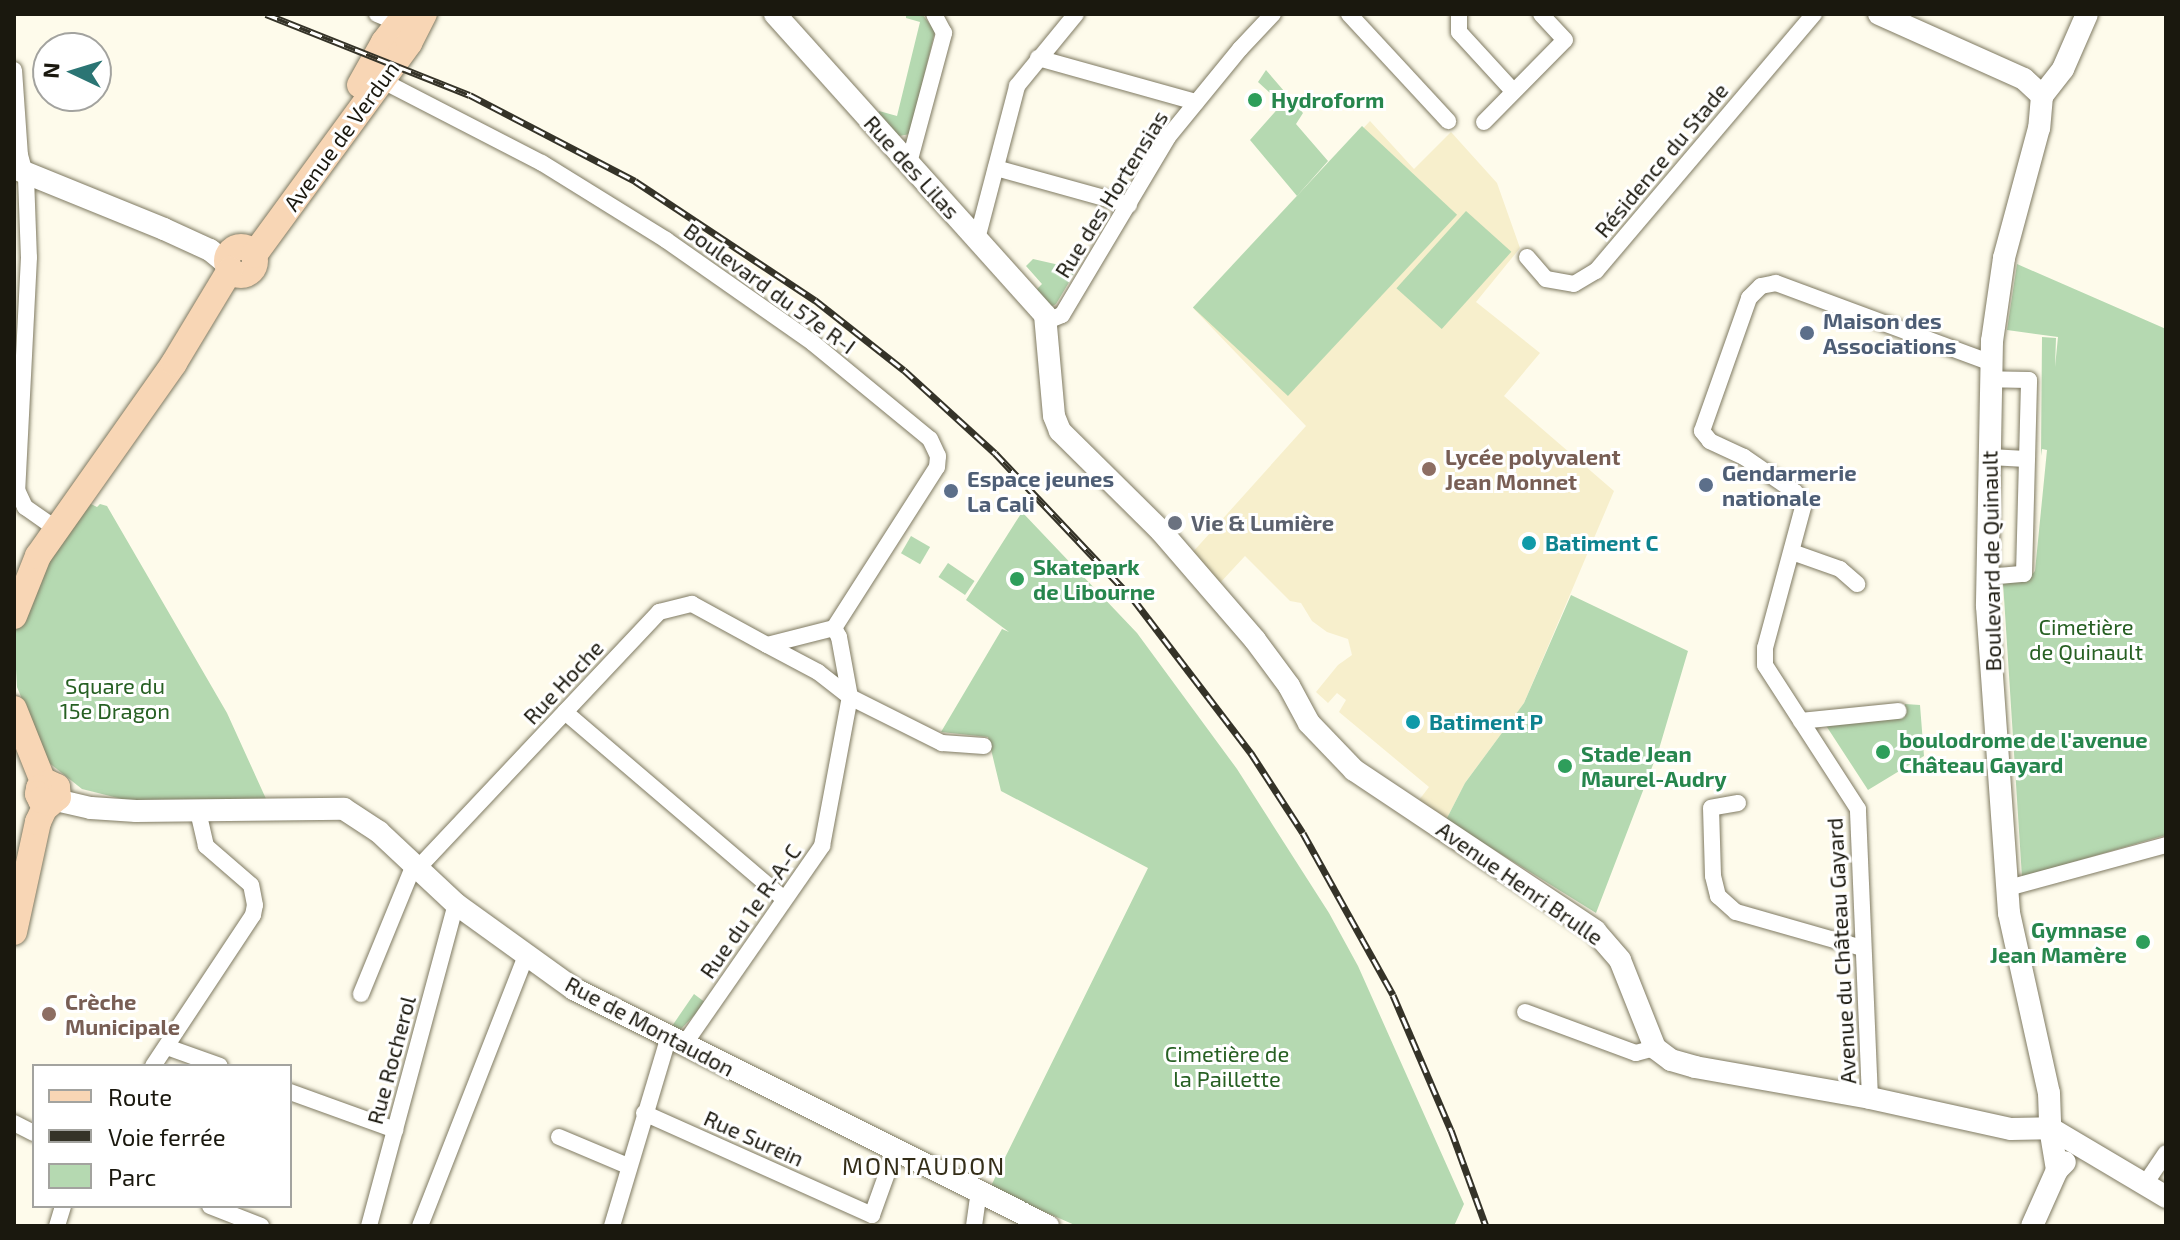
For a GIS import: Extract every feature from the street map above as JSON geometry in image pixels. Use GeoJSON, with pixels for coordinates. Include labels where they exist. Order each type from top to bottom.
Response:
{"type":"FeatureCollection","features":[{"type":"Feature","properties":{"kind":"main road","name":"Avenue de Verdun"},"geometry":{"type":"LineString","coordinates":[[239,260],[409,43],[424,14]]}},
{"type":"Feature","properties":{"kind":"main road","name":"Avenue de Verdun"},"geometry":{"type":"LineString","coordinates":[[38,556],[174,363],[220,318],[239,260],[367,75],[394,17]]}},
{"type":"Feature","properties":{"kind":"main road"},"geometry":{"type":"LineString","coordinates":[[14,571],[38,556]]}},
{"type":"Feature","properties":{"kind":"main road"},"geometry":{"type":"LineString","coordinates":[[15,602],[38,556]]}},
{"type":"Feature","properties":{"kind":"main road"},"geometry":{"type":"LineString","coordinates":[[14,709],[19,738],[49,795],[14,892]]}},
{"type":"Feature","properties":{"kind":"main road"},"geometry":{"type":"LineString","coordinates":[[14,932],[38,822],[49,795]]}},
{"type":"Feature","properties":{"kind":"street","name":"Rue des Lilas"},"geometry":{"type":"LineString","coordinates":[[775,14],[1047,321]]}},
{"type":"Feature","properties":{"kind":"street"},"geometry":{"type":"LineString","coordinates":[[909,163],[944,33],[934,14]]}},
{"type":"Feature","properties":{"kind":"street"},"geometry":{"type":"LineString","coordinates":[[977,239],[1017,86],[1076,14]]}},
{"type":"Feature","properties":{"kind":"street"},"geometry":{"type":"LineString","coordinates":[[1349,14],[1448,121]]}},
{"type":"Feature","properties":{"kind":"street"},"geometry":{"type":"LineString","coordinates":[[1459,14],[1459,32],[1513,91]]}},
{"type":"Feature","properties":{"kind":"street"},"geometry":{"type":"LineString","coordinates":[[1484,122],[1565,40],[1541,14]]}},
{"type":"Feature","properties":{"kind":"street","name":"Résidence du Stade"},"geometry":{"type":"LineString","coordinates":[[1527,257],[1546,279],[1574,284],[1596,271],[1814,14]]}},
{"type":"Feature","properties":{"kind":"street"},"geometry":{"type":"LineString","coordinates":[[1879,14],[2024,79],[2042,96],[2063,69],[2087,14]]}},
{"type":"Feature","properties":{"kind":"street","name":"Rue des Hortensias"},"geometry":{"type":"LineString","coordinates":[[1047,321],[1062,315],[1179,123],[1266,17]]}},
{"type":"Feature","properties":{"kind":"street"},"geometry":{"type":"LineString","coordinates":[[1038,58],[1196,102]]}},
{"type":"Feature","properties":{"kind":"street"},"geometry":{"type":"LineString","coordinates":[[14,70],[22,252],[17,490],[25,507],[57,529]]}},
{"type":"Feature","properties":{"kind":"street","name":"Boulevard du 57e R-I"},"geometry":{"type":"LineString","coordinates":[[381,80],[542,163],[666,240],[813,343],[930,439],[938,456],[937,467],[834,628]]}},
{"type":"Feature","properties":{"kind":"street"},"geometry":{"type":"LineString","coordinates":[[1160,91],[1179,123]]}},
{"type":"Feature","properties":{"kind":"street","name":"Boulevard de Quinault"},"geometry":{"type":"LineString","coordinates":[[2042,96],[2039,128],[2004,258],[1991,371],[1987,577],[2012,932],[2049,1093],[2050,1128],[2057,1170]]}},
{"type":"Feature","properties":{"kind":"street"},"geometry":{"type":"LineString","coordinates":[[996,168],[1129,205]]}},
{"type":"Feature","properties":{"kind":"street"},"geometry":{"type":"LineString","coordinates":[[19,169],[239,260]]}},
{"type":"Feature","properties":{"kind":"street","name":"Avenue du Château Gayard"},"geometry":{"type":"LineString","coordinates":[[1870,1098],[1858,809],[1765,665],[1765,648],[1803,507],[1795,492],[1744,457],[1710,441],[1702,431],[1749,298],[1761,286],[1776,283],[1991,371]]}},
{"type":"Feature","properties":{"kind":"street","name":"Avenue Henri Brulle"},"geometry":{"type":"LineString","coordinates":[[1047,321],[1054,416],[1060,431],[1161,531],[1255,640],[1289,686],[1309,723],[1331,749],[1354,770],[1608,944],[1620,960],[1655,1048]]}},
{"type":"Feature","properties":{"kind":"street"},"geometry":{"type":"LineString","coordinates":[[1987,577],[2024,574],[2029,380],[1991,371]]}},
{"type":"Feature","properties":{"kind":"street"},"geometry":{"type":"LineString","coordinates":[[1989,457],[2027,459]]}},
{"type":"Feature","properties":{"kind":"street"},"geometry":{"type":"LineString","coordinates":[[1792,552],[1840,569],[1857,584]]}},
{"type":"Feature","properties":{"kind":"street","name":"Rue Hoche"},"geometry":{"type":"LineString","coordinates":[[416,866],[659,612],[692,604],[818,672],[850,697],[942,743],[984,746]]}},
{"type":"Feature","properties":{"kind":"street"},"geometry":{"type":"LineString","coordinates":[[767,645],[834,628],[839,637],[850,697]]}},
{"type":"Feature","properties":{"kind":"street","name":"Rue du 1e R-A-C"},"geometry":{"type":"LineString","coordinates":[[612,1226],[644,1113],[676,1042],[822,846],[850,697]]}},
{"type":"Feature","properties":{"kind":"street"},"geometry":{"type":"LineString","coordinates":[[1801,721],[1898,711]]}},
{"type":"Feature","properties":{"kind":"street"},"geometry":{"type":"LineString","coordinates":[[565,712],[784,899]]}},
{"type":"Feature","properties":{"kind":"street","name":"Rue de Montaudon"},"geometry":{"type":"LineString","coordinates":[[49,795],[91,808],[136,811],[344,809],[379,832],[456,904],[574,989],[1048,1226]]}},
{"type":"Feature","properties":{"kind":"street"},"geometry":{"type":"LineString","coordinates":[[1738,803],[1711,808],[1713,876],[1718,896],[1736,912],[1862,948]]}},
{"type":"Feature","properties":{"kind":"street"},"geometry":{"type":"LineString","coordinates":[[154,1064],[253,915],[255,905],[251,885],[206,846],[189,812]]}},
{"type":"Feature","properties":{"kind":"street"},"geometry":{"type":"LineString","coordinates":[[2008,888],[2166,845]]}},
{"type":"Feature","properties":{"kind":"street"},"geometry":{"type":"LineString","coordinates":[[361,994],[416,866]]}},
{"type":"Feature","properties":{"kind":"street","name":"Rue Rocherol"},"geometry":{"type":"LineString","coordinates":[[369,1226],[456,904]]}},
{"type":"Feature","properties":{"kind":"street"},"geometry":{"type":"LineString","coordinates":[[420,1226],[526,955]]}},
{"type":"Feature","properties":{"kind":"street"},"geometry":{"type":"LineString","coordinates":[[1525,1012],[1636,1053],[1655,1048],[1671,1060],[1695,1067],[1870,1098],[2011,1129],[2050,1128],[2166,1197]]}},
{"type":"Feature","properties":{"kind":"street"},"geometry":{"type":"LineString","coordinates":[[167,1047],[214,1064]]}},
{"type":"Feature","properties":{"kind":"street"},"geometry":{"type":"LineString","coordinates":[[292,1093],[395,1130]]}},
{"type":"Feature","properties":{"kind":"street","name":"Rue Surein"},"geometry":{"type":"LineString","coordinates":[[644,1113],[872,1215],[895,1151]]}},
{"type":"Feature","properties":{"kind":"street"},"geometry":{"type":"LineString","coordinates":[[14,1123],[32,1132]]}},
{"type":"Feature","properties":{"kind":"street"},"geometry":{"type":"LineString","coordinates":[[559,1137],[628,1166]]}},
{"type":"Feature","properties":{"kind":"street"},"geometry":{"type":"LineString","coordinates":[[2032,1226],[2057,1170],[2071,1156],[2087,1151]]}},
{"type":"Feature","properties":{"kind":"street"},"geometry":{"type":"LineString","coordinates":[[2145,1184],[2166,1153]]}},
{"type":"Feature","properties":{"kind":"street"},"geometry":{"type":"LineString","coordinates":[[974,1226],[979,1191]]}},
{"type":"Feature","properties":{"kind":"street"},"geometry":{"type":"LineString","coordinates":[[215,1208],[261,1226]]}},
{"type":"Feature","properties":{"kind":"shaded area","name":"Lycée polyvalent Jean Monnet"},"geometry":{"type":"Polygon","coordinates":[[[1370,121],[1414,169],[1451,132],[1497,183],[1520,248],[1476,302],[1540,353],[1504,396],[1614,491],[1524,703],[1465,783],[1446,820],[1419,800],[1429,787],[1339,712],[1346,700],[1337,693],[1328,703],[1316,692],[1338,665],[1352,655],[1348,639],[1327,632],[1312,621],[1301,603],[1290,601],[1245,556],[1219,584],[1192,553],[1306,426],[1194,309],[1370,121]]]}},
{"type":"Feature","properties":{"kind":"green space"},"geometry":{"type":"Polygon","coordinates":[[[906,14],[922,14],[935,31],[910,134],[899,136],[879,116],[879,111],[897,116],[920,22],[906,18],[906,14]]]}},
{"type":"Feature","properties":{"kind":"green space"},"geometry":{"type":"Polygon","coordinates":[[[1266,70],[1303,113],[1296,124],[1328,161],[1297,196],[1250,140],[1282,104],[1258,82],[1266,70]]]}},
{"type":"Feature","properties":{"kind":"green space"},"geometry":{"type":"Polygon","coordinates":[[[1362,126],[1457,215],[1288,396],[1193,307],[1362,126]]]}},
{"type":"Feature","properties":{"kind":"green space"},"geometry":{"type":"Polygon","coordinates":[[[1466,211],[1511,252],[1442,329],[1396,288],[1466,211]]]}},
{"type":"Feature","properties":{"kind":"green space"},"geometry":{"type":"Polygon","coordinates":[[[1033,259],[1077,269],[1056,304],[1051,307],[1036,290],[1042,284],[1026,266],[1033,259]]]}},
{"type":"Feature","properties":{"kind":"green space","name":"Cimetière de Quinault"},"geometry":{"type":"Polygon","coordinates":[[[2017,264],[2166,329],[2166,835],[2022,877],[2003,582],[2027,580],[2035,571],[2047,450],[2042,449],[2041,456],[2042,337],[2056,338],[2055,367],[2058,337],[2007,330],[2017,264]]]}},
{"type":"Feature","properties":{"kind":"green space","name":"Square du 15e Dragon"},"geometry":{"type":"Polygon","coordinates":[[[87,502],[97,507],[100,504],[107,506],[227,713],[267,801],[130,801],[82,789],[48,762],[17,687],[14,633],[25,599],[87,502]]]}},
{"type":"Feature","properties":{"kind":"green space","name":"Cimetière de la Paillette"},"geometry":{"type":"Polygon","coordinates":[[[1022,512],[1137,633],[1237,769],[1329,913],[1358,966],[1464,1204],[1454,1226],[1077,1226],[990,1188],[1148,868],[1001,791],[988,737],[941,732],[1002,629],[1009,632],[966,600],[1022,512]]]}},
{"type":"Feature","properties":{"kind":"green space"},"geometry":{"type":"Polygon","coordinates":[[[911,536],[930,547],[920,564],[901,553],[911,536]]]}},
{"type":"Feature","properties":{"kind":"green space"},"geometry":{"type":"Polygon","coordinates":[[[948,563],[975,581],[965,595],[938,577],[948,563]]]}},
{"type":"Feature","properties":{"kind":"green space","name":"Stade Jean Maurel-Audry"},"geometry":{"type":"Polygon","coordinates":[[[1571,595],[1688,651],[1659,749],[1596,913],[1446,820],[1465,783],[1524,703],[1571,595]]]}},
{"type":"Feature","properties":{"kind":"green space"},"geometry":{"type":"Polygon","coordinates":[[[1905,704],[1920,705],[1924,756],[1868,790],[1825,724],[1905,715],[1905,704]]]}},
{"type":"Feature","properties":{"kind":"green space"},"geometry":{"type":"Polygon","coordinates":[[[694,994],[706,1003],[681,1029],[670,1029],[694,994]]]}},
{"type":"Feature","properties":{"kind":"railway"},"geometry":{"type":"LineString","coordinates":[[266,14],[470,95],[635,181],[815,300],[904,370],[995,453],[1134,600],[1251,753],[1303,833],[1393,995],[1451,1130],[1486,1226]]}},
{"type":"Feature","properties":{"kind":"place","name":"Hydroform"},"geometry":{"type":"Point","coordinates":[1255,100]}},
{"type":"Feature","properties":{"kind":"place","name":"Maison des Associations"},"geometry":{"type":"Point","coordinates":[1807,333]}},
{"type":"Feature","properties":{"kind":"place","name":"Lycée polyvalent Jean Monnet"},"geometry":{"type":"Point","coordinates":[1429,469]}},
{"type":"Feature","properties":{"kind":"place","name":"Gendarmerie nationale"},"geometry":{"type":"Point","coordinates":[1706,485]}},
{"type":"Feature","properties":{"kind":"place","name":"Espace jeunes La Cali"},"geometry":{"type":"Point","coordinates":[951,491]}},
{"type":"Feature","properties":{"kind":"place","name":"Vie & Lumière"},"geometry":{"type":"Point","coordinates":[1175,523]}},
{"type":"Feature","properties":{"kind":"place","name":"Batiment C"},"geometry":{"type":"Point","coordinates":[1529,543]}},
{"type":"Feature","properties":{"kind":"place","name":"Skatepark de Libourne"},"geometry":{"type":"Point","coordinates":[1017,579]}},
{"type":"Feature","properties":{"kind":"place","name":"Batiment P"},"geometry":{"type":"Point","coordinates":[1413,722]}},
{"type":"Feature","properties":{"kind":"place","name":"boulodrome de l'avenue Château Gayard"},"geometry":{"type":"Point","coordinates":[1883,752]}},
{"type":"Feature","properties":{"kind":"place","name":"Stade Jean Maurel-Audry"},"geometry":{"type":"Point","coordinates":[1565,766]}},
{"type":"Feature","properties":{"kind":"place","name":"Gymnase Jean Mamère"},"geometry":{"type":"Point","coordinates":[2143,942]}},
{"type":"Feature","properties":{"kind":"place","name":"Crèche Municipale"},"geometry":{"type":"Point","coordinates":[49,1014]}},
{"type":"Feature","properties":{"kind":"district","name":"MONTAUDON"},"geometry":{"type":"Point","coordinates":[924,1166]}}]}
